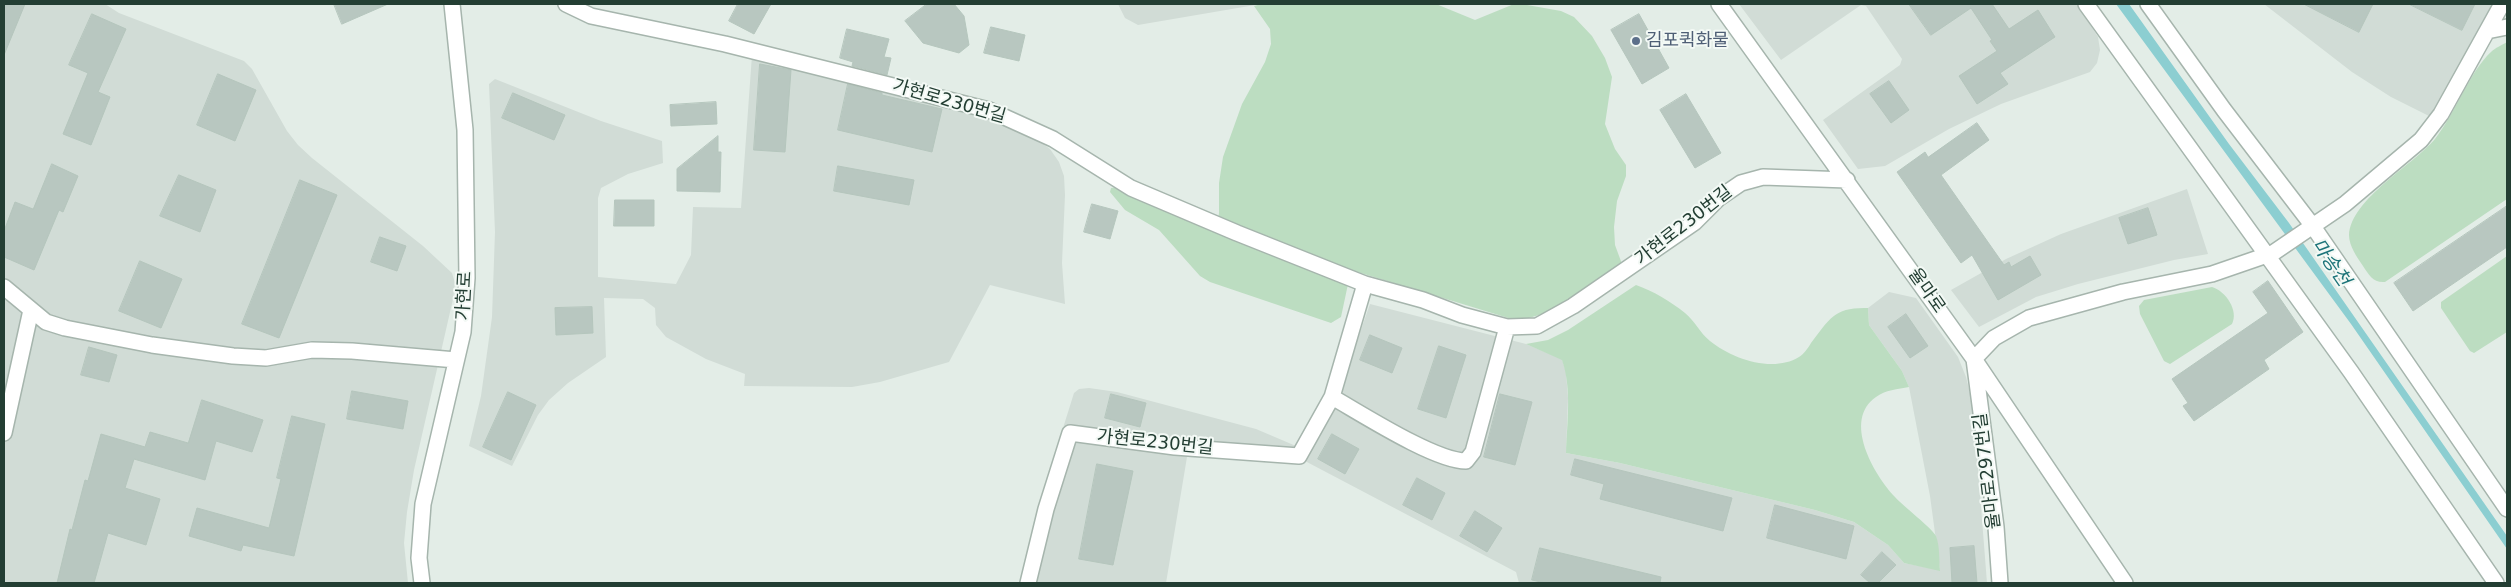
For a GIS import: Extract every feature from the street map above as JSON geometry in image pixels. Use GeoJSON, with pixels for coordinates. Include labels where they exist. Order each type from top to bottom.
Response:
{"type":"FeatureCollection","features":[{"type":"Feature","properties":{"kind":"street","name":"가현로"},"geometry":{"type":"LineString","coordinates":[[422,583],[419,558],[423,504],[463,332],[467,278],[466,139],[452,4]]}},
{"type":"Feature","properties":{"kind":"street","name":"가현로230번길"},"geometry":{"type":"LineString","coordinates":[[566,4],[591,16],[725,44],[989,110],[1053,139],[1131,188],[1365,284],[1423,300],[1462,315],[1507,327],[1537,326],[1573,306],[1695,222],[1718,198],[1741,183],[1763,177],[1847,180]]}},
{"type":"Feature","properties":{"kind":"street","name":"율마로"},"geometry":{"type":"LineString","coordinates":[[1719,4],[1974,359],[2126,583]]}},
{"type":"Feature","properties":{"kind":"street"},"geometry":{"type":"LineString","coordinates":[[2086,4],[2270,254],[2496,583]]}},
{"type":"Feature","properties":{"kind":"street"},"geometry":{"type":"LineString","coordinates":[[2148,4],[2224,110],[2312,225],[2507,509]]}},
{"type":"Feature","properties":{"kind":"street"},"geometry":{"type":"LineString","coordinates":[[1974,359],[1994,338],[2029,318],[2123,292],[2212,274],[2270,254],[2345,204],[2421,140],[2441,114],[2502,4]]}},
{"type":"Feature","properties":{"kind":"street"},"geometry":{"type":"LineString","coordinates":[[2487,31],[2507,28]]}},
{"type":"Feature","properties":{"kind":"street","name":"가현로230번길"},"geometry":{"type":"LineString","coordinates":[[1028,583],[1046,509],[1070,433],[1175,447],[1300,456],[1332,397],[1365,284]]}},
{"type":"Feature","properties":{"kind":"street"},"geometry":{"type":"LineString","coordinates":[[4,287],[46,322],[65,328],[152,345],[233,356],[266,358],[312,350],[352,350],[456,360]]}},
{"type":"Feature","properties":{"kind":"street"},"geometry":{"type":"LineString","coordinates":[[4,433],[31,310]]}},
{"type":"Feature","properties":{"kind":"street"},"geometry":{"type":"LineString","coordinates":[[1332,397],[1424,448],[1456,461],[1466,461],[1473,452],[1507,327]]}},
{"type":"Feature","properties":{"kind":"street","name":"율마로297번길"},"geometry":{"type":"LineString","coordinates":[[1974,359],[1996,527],[2000,583]]}},
{"type":"Feature","properties":{"kind":"shaded area"},"geometry":{"type":"Polygon","coordinates":[[[4,4],[105,4],[119,13],[244,61],[252,69],[287,131],[298,145],[423,246],[452,273],[455,283],[453,299],[414,470],[407,512],[404,543],[408,583],[4,583],[4,4]]]}},
{"type":"Feature","properties":{"kind":"shaded area"},"geometry":{"type":"Polygon","coordinates":[[[1118,4],[1261,4],[1138,25],[1125,18],[1118,4]]]}},
{"type":"Feature","properties":{"kind":"shaded area"},"geometry":{"type":"Polygon","coordinates":[[[1739,4],[2077,4],[2098,37],[2100,50],[2097,63],[2090,72],[2001,104],[1949,129],[1885,166],[1858,169],[1823,120],[1900,65],[1902,59],[1866,6],[1861,5],[1781,60],[1739,4]]]}},
{"type":"Feature","properties":{"kind":"shaded area"},"geometry":{"type":"Polygon","coordinates":[[[2264,4],[2496,4],[2441,101],[2429,116],[2391,97],[2352,72],[2264,4]]]}},
{"type":"Feature","properties":{"kind":"shaded area"},"geometry":{"type":"Polygon","coordinates":[[[752,55],[973,110],[1038,140],[1050,149],[1059,162],[1064,176],[1062,263],[1065,304],[990,285],[949,362],[880,382],[852,387],[744,386],[745,374],[706,359],[666,337],[656,325],[655,308],[643,299],[604,298],[606,357],[568,383],[549,400],[538,415],[512,466],[469,446],[481,396],[492,317],[495,232],[489,84],[495,79],[601,121],[662,141],[663,163],[628,174],[601,188],[598,198],[598,277],[676,284],[691,255],[693,207],[741,208],[752,55]]]}},
{"type":"Feature","properties":{"kind":"shaded area"},"geometry":{"type":"Polygon","coordinates":[[[2187,189],[2208,254],[2174,260],[2078,284],[2036,297],[1979,327],[1951,290],[2006,259],[2061,234],[2187,189]]]}},
{"type":"Feature","properties":{"kind":"shaded area"},"geometry":{"type":"Polygon","coordinates":[[[1889,292],[1916,298],[1958,357],[1966,377],[1973,405],[1987,583],[1519,583],[1516,572],[1305,461],[1332,412],[1370,304],[1526,344],[1562,359],[1566,372],[1568,398],[1566,453],[1620,463],[1815,510],[1854,522],[1888,545],[1904,563],[1940,570],[1930,496],[1909,387],[1902,371],[1869,325],[1868,308],[1889,292]]]}},
{"type":"Feature","properties":{"kind":"shaded area"},"geometry":{"type":"Polygon","coordinates":[[[1089,388],[1117,392],[1256,429],[1296,446],[1296,462],[1187,457],[1166,583],[1020,583],[1037,511],[1074,393],[1079,389],[1089,388]]]}},
{"type":"Feature","properties":{"kind":"green space"},"geometry":{"type":"Polygon","coordinates":[[[1261,4],[1436,4],[1475,20],[1514,4],[1561,11],[1574,17],[1592,36],[1605,58],[1612,77],[1605,124],[1615,149],[1626,165],[1626,176],[1617,201],[1614,227],[1615,245],[1622,264],[1558,307],[1530,318],[1515,320],[1351,270],[1341,317],[1331,323],[1210,282],[1200,276],[1159,230],[1125,210],[1110,192],[1111,188],[1117,187],[1217,230],[1219,183],[1223,157],[1242,104],[1265,62],[1271,44],[1270,29],[1254,6],[1261,4]]]}},
{"type":"Feature","properties":{"kind":"green space"},"geometry":{"type":"Polygon","coordinates":[[[2507,42],[2507,199],[2385,282],[2374,280],[2352,247],[2349,235],[2352,222],[2360,208],[2384,183],[2435,139],[2483,60],[2507,42]]]}},
{"type":"Feature","properties":{"kind":"green space"},"geometry":{"type":"Polygon","coordinates":[[[2507,256],[2507,332],[2474,353],[2470,351],[2441,308],[2441,302],[2507,256]]]}},
{"type":"Feature","properties":{"kind":"green space"},"geometry":{"type":"Polygon","coordinates":[[[1636,285],[1667,300],[1689,316],[1706,338],[1719,348],[1741,358],[1765,364],[1789,362],[1799,357],[1834,316],[1848,310],[1868,308],[1869,325],[1902,371],[1909,387],[1883,393],[1866,407],[1862,419],[1865,447],[1878,475],[1887,487],[1936,536],[1939,549],[1940,571],[1904,563],[1888,545],[1854,522],[1815,510],[1620,463],[1566,453],[1568,394],[1562,360],[1526,344],[1548,340],[1568,330],[1636,285]]]}},
{"type":"Feature","properties":{"kind":"green space"},"geometry":{"type":"Polygon","coordinates":[[[2212,287],[2222,293],[2230,302],[2234,313],[2232,324],[2170,364],[2164,361],[2140,314],[2139,306],[2144,300],[2212,287]]]}},
{"type":"Feature","properties":{"kind":"water"},"geometry":{"type":"Polygon","coordinates":[[[2116,4],[2129,4],[2229,144],[2289,223],[2507,536],[2507,549],[2351,324],[2116,4]]]}},
{"type":"Feature","properties":{"kind":"building"},"geometry":{"type":"Polygon","coordinates":[[[4,4],[25,4],[4,55],[4,4]]]}},
{"type":"Feature","properties":{"kind":"building"},"geometry":{"type":"Polygon","coordinates":[[[334,4],[388,4],[342,24],[334,4]]]}},
{"type":"Feature","properties":{"kind":"building"},"geometry":{"type":"Polygon","coordinates":[[[738,4],[771,4],[754,34],[729,21],[738,4]]]}},
{"type":"Feature","properties":{"kind":"building"},"geometry":{"type":"Polygon","coordinates":[[[927,4],[954,4],[964,16],[969,45],[959,53],[923,43],[905,21],[927,4]]]}},
{"type":"Feature","properties":{"kind":"building"},"geometry":{"type":"Polygon","coordinates":[[[1909,4],[1992,4],[2009,29],[2038,10],[2055,37],[2000,73],[2008,84],[1977,104],[1959,76],[1997,51],[1971,8],[1931,35],[1909,4]]]}},
{"type":"Feature","properties":{"kind":"building"},"geometry":{"type":"Polygon","coordinates":[[[2304,4],[2373,4],[2359,32],[2304,4]]]}},
{"type":"Feature","properties":{"kind":"building"},"geometry":{"type":"Polygon","coordinates":[[[2409,4],[2475,4],[2462,30],[2409,4]]]}},
{"type":"Feature","properties":{"kind":"building"},"geometry":{"type":"Polygon","coordinates":[[[92,14],[126,29],[98,92],[110,97],[91,145],[63,134],[88,73],[69,65],[92,14]]]}},
{"type":"Feature","properties":{"kind":"building"},"geometry":{"type":"Polygon","coordinates":[[[1639,14],[1669,68],[1642,84],[1611,30],[1639,14]]]}},
{"type":"Feature","properties":{"kind":"building"},"geometry":{"type":"Polygon","coordinates":[[[991,27],[1025,35],[1019,61],[984,53],[991,27]]]}},
{"type":"Feature","properties":{"kind":"building"},"geometry":{"type":"Polygon","coordinates":[[[847,29],[889,39],[884,57],[891,58],[887,75],[852,66],[853,62],[840,58],[847,29]]]}},
{"type":"Feature","properties":{"kind":"building"},"geometry":{"type":"Polygon","coordinates":[[[760,64],[791,70],[785,152],[754,150],[760,64]]]}},
{"type":"Feature","properties":{"kind":"building"},"geometry":{"type":"Polygon","coordinates":[[[218,74],[256,90],[235,141],[197,125],[218,74]]]}},
{"type":"Feature","properties":{"kind":"building"},"geometry":{"type":"Polygon","coordinates":[[[1889,81],[1909,110],[1891,123],[1870,94],[1889,81]]]}},
{"type":"Feature","properties":{"kind":"building"},"geometry":{"type":"Polygon","coordinates":[[[848,84],[882,93],[882,95],[942,109],[932,152],[838,130],[848,84]]]}},
{"type":"Feature","properties":{"kind":"building"},"geometry":{"type":"Polygon","coordinates":[[[513,93],[565,115],[554,140],[502,118],[513,93]]]}},
{"type":"Feature","properties":{"kind":"building"},"geometry":{"type":"Polygon","coordinates":[[[1686,94],[1721,153],[1695,168],[1660,110],[1686,94]]]}},
{"type":"Feature","properties":{"kind":"building"},"geometry":{"type":"Polygon","coordinates":[[[716,102],[717,124],[671,126],[670,105],[716,102]]]}},
{"type":"Feature","properties":{"kind":"building"},"geometry":{"type":"Polygon","coordinates":[[[1977,123],[1989,140],[1941,175],[2004,265],[2009,262],[2011,267],[2030,256],[2041,275],[1998,300],[1972,255],[1961,263],[1897,172],[1925,152],[1928,157],[1977,123]]]}},
{"type":"Feature","properties":{"kind":"building"},"geometry":{"type":"Polygon","coordinates":[[[718,136],[718,152],[721,152],[720,192],[677,191],[677,169],[718,136]]]}},
{"type":"Feature","properties":{"kind":"building"},"geometry":{"type":"Polygon","coordinates":[[[52,164],[78,176],[63,212],[59,210],[34,270],[4,257],[4,231],[15,202],[33,209],[52,164]]]}},
{"type":"Feature","properties":{"kind":"building"},"geometry":{"type":"Polygon","coordinates":[[[838,166],[914,180],[909,205],[834,191],[838,166]]]}},
{"type":"Feature","properties":{"kind":"building"},"geometry":{"type":"Polygon","coordinates":[[[179,175],[216,190],[200,232],[160,216],[179,175]]]}},
{"type":"Feature","properties":{"kind":"building"},"geometry":{"type":"Polygon","coordinates":[[[300,180],[337,195],[279,338],[242,324],[300,180]]]}},
{"type":"Feature","properties":{"kind":"building"},"geometry":{"type":"Polygon","coordinates":[[[615,200],[654,200],[654,226],[614,226],[615,200]]]}},
{"type":"Feature","properties":{"kind":"building"},"geometry":{"type":"Polygon","coordinates":[[[1092,204],[1118,211],[1110,239],[1084,232],[1092,204]]]}},
{"type":"Feature","properties":{"kind":"building"},"geometry":{"type":"Polygon","coordinates":[[[2507,206],[2507,247],[2413,311],[2394,283],[2507,206]]]}},
{"type":"Feature","properties":{"kind":"building"},"geometry":{"type":"Polygon","coordinates":[[[2148,208],[2157,235],[2128,244],[2119,218],[2148,208]]]}},
{"type":"Feature","properties":{"kind":"building"},"geometry":{"type":"Polygon","coordinates":[[[380,237],[406,246],[397,271],[371,262],[380,237]]]}},
{"type":"Feature","properties":{"kind":"building"},"geometry":{"type":"Polygon","coordinates":[[[140,261],[182,279],[161,328],[119,311],[140,261]]]}},
{"type":"Feature","properties":{"kind":"building"},"geometry":{"type":"Polygon","coordinates":[[[2268,281],[2303,332],[2264,360],[2269,369],[2194,421],[2183,406],[2188,403],[2172,379],[2268,313],[2253,292],[2268,281]]]}},
{"type":"Feature","properties":{"kind":"building"},"geometry":{"type":"Polygon","coordinates":[[[592,307],[593,333],[556,335],[555,308],[592,307]]]}},
{"type":"Feature","properties":{"kind":"building"},"geometry":{"type":"Polygon","coordinates":[[[1906,314],[1928,346],[1910,358],[1888,327],[1906,314]]]}},
{"type":"Feature","properties":{"kind":"building"},"geometry":{"type":"Polygon","coordinates":[[[1370,335],[1402,348],[1392,373],[1360,360],[1370,335]]]}},
{"type":"Feature","properties":{"kind":"building"},"geometry":{"type":"Polygon","coordinates":[[[1439,346],[1466,355],[1446,418],[1418,409],[1439,346]]]}},
{"type":"Feature","properties":{"kind":"building"},"geometry":{"type":"Polygon","coordinates":[[[89,347],[117,355],[109,382],[81,375],[89,347]]]}},
{"type":"Feature","properties":{"kind":"building"},"geometry":{"type":"Polygon","coordinates":[[[352,391],[408,401],[403,429],[347,419],[352,391]]]}},
{"type":"Feature","properties":{"kind":"building"},"geometry":{"type":"Polygon","coordinates":[[[508,392],[536,405],[511,460],[483,447],[508,392]]]}},
{"type":"Feature","properties":{"kind":"building"},"geometry":{"type":"Polygon","coordinates":[[[1111,394],[1146,403],[1140,427],[1105,418],[1111,394]]]}},
{"type":"Feature","properties":{"kind":"building"},"geometry":{"type":"Polygon","coordinates":[[[1500,394],[1532,402],[1515,465],[1484,457],[1500,394]]]}},
{"type":"Feature","properties":{"kind":"building"},"geometry":{"type":"Polygon","coordinates":[[[202,400],[263,420],[252,452],[216,441],[205,480],[134,459],[125,488],[160,499],[146,545],[108,533],[94,583],[57,583],[70,529],[72,530],[85,480],[88,481],[101,434],[145,447],[150,432],[188,443],[202,400]]]}},
{"type":"Feature","properties":{"kind":"building"},"geometry":{"type":"Polygon","coordinates":[[[292,416],[325,424],[294,556],[243,545],[241,551],[189,536],[197,508],[269,528],[281,479],[277,478],[292,416]]]}},
{"type":"Feature","properties":{"kind":"building"},"geometry":{"type":"Polygon","coordinates":[[[1332,434],[1359,449],[1345,474],[1318,459],[1332,434]]]}},
{"type":"Feature","properties":{"kind":"building"},"geometry":{"type":"Polygon","coordinates":[[[1575,459],[1732,498],[1723,531],[1600,499],[1604,484],[1571,475],[1575,459]]]}},
{"type":"Feature","properties":{"kind":"building"},"geometry":{"type":"Polygon","coordinates":[[[1097,464],[1133,471],[1113,565],[1079,559],[1097,464]]]}},
{"type":"Feature","properties":{"kind":"building"},"geometry":{"type":"Polygon","coordinates":[[[1417,478],[1445,493],[1432,520],[1403,505],[1417,478]]]}},
{"type":"Feature","properties":{"kind":"building"},"geometry":{"type":"Polygon","coordinates":[[[1775,505],[1854,526],[1846,559],[1767,538],[1775,505]]]}},
{"type":"Feature","properties":{"kind":"building"},"geometry":{"type":"Polygon","coordinates":[[[1475,511],[1502,528],[1487,552],[1460,536],[1475,511]]]}},
{"type":"Feature","properties":{"kind":"building"},"geometry":{"type":"Polygon","coordinates":[[[1974,546],[1977,583],[1952,583],[1950,548],[1974,546]]]}},
{"type":"Feature","properties":{"kind":"building"},"geometry":{"type":"Polygon","coordinates":[[[1540,548],[1661,577],[1660,583],[1545,583],[1532,580],[1540,548]]]}},
{"type":"Feature","properties":{"kind":"building"},"geometry":{"type":"Polygon","coordinates":[[[1882,552],[1896,565],[1878,583],[1870,583],[1861,575],[1882,552]]]}},
{"type":"Feature","properties":{"kind":"place","name":"김포퀵화물"},"geometry":{"type":"Point","coordinates":[1636,41]}},
{"type":"Feature","properties":{"kind":"water label","name":"마송천"},"geometry":{"type":"Point","coordinates":[2330,263]}}]}
